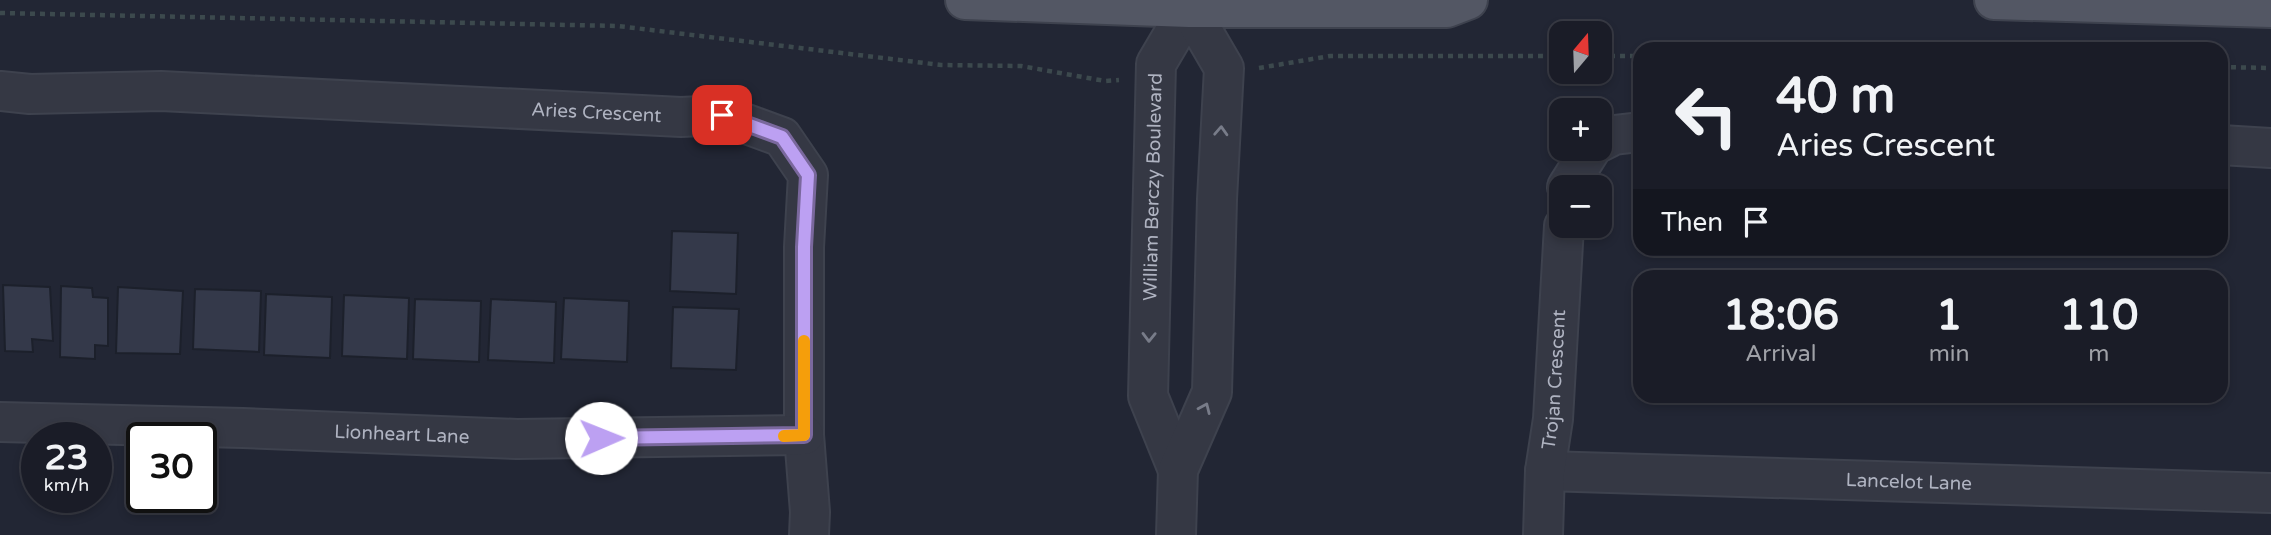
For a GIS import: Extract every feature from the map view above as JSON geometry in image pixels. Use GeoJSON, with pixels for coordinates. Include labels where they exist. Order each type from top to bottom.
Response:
{"type":"FeatureCollection","features":[{"type":"Feature","properties":{"kind":"main road"},"geometry":{"type":"LineString","coordinates":[[965,0],[1447,8],[1468,0]]}},
{"type":"Feature","properties":{"kind":"main road"},"geometry":{"type":"LineString","coordinates":[[1994,0],[2271,8]]}},
{"type":"Feature","properties":{"kind":"street","name":"William Berczy Boulevard"},"geometry":{"type":"LineString","coordinates":[[1178,470],[1148,397],[1156,64],[1189,4]]}},
{"type":"Feature","properties":{"kind":"street","name":"William Berczy Boulevard"},"geometry":{"type":"LineString","coordinates":[[1176,535],[1178,470],[1212,392],[1224,68],[1189,4]]}},
{"type":"Feature","properties":{"kind":"street","name":"Aries Crescent"},"geometry":{"type":"LineString","coordinates":[[0,91],[30,94],[161,91],[668,117],[722,115],[782,137],[808,175],[804,247],[804,435],[810,512],[809,535]]}},
{"type":"Feature","properties":{"kind":"street"},"geometry":{"type":"LineString","coordinates":[[1612,136],[1633,133]]}},
{"type":"Feature","properties":{"kind":"street"},"geometry":{"type":"LineString","coordinates":[[2228,145],[2271,148]]}},
{"type":"Feature","properties":{"kind":"street","name":"Trojan Crescent"},"geometry":{"type":"LineString","coordinates":[[1543,535],[1545,471],[1553,419],[1563,238]]}},
{"type":"Feature","properties":{"kind":"street","name":"Lionheart Lane"},"geometry":{"type":"LineString","coordinates":[[0,422],[517,439],[804,435]]}},
{"type":"Feature","properties":{"kind":"street","name":"Lancelot Lane"},"geometry":{"type":"LineString","coordinates":[[1545,471],[2271,493]]}},
{"type":"Feature","properties":{"kind":"path"},"geometry":{"type":"LineString","coordinates":[[0,13],[618,26],[941,65],[1021,66],[1105,81],[1126,80]]}},
{"type":"Feature","properties":{"kind":"path"},"geometry":{"type":"LineString","coordinates":[[1252,69],[1330,56],[1549,56]]}},
{"type":"Feature","properties":{"kind":"path"},"geometry":{"type":"LineString","coordinates":[[1612,56],[1633,56]]}},
{"type":"Feature","properties":{"kind":"path"},"geometry":{"type":"LineString","coordinates":[[2228,67],[2271,68]]}},
{"type":"Feature","properties":{"kind":"building"},"geometry":{"type":"Polygon","coordinates":[[[672,231],[738,233],[736,294],[670,291],[672,231]]]}},
{"type":"Feature","properties":{"kind":"building"},"geometry":{"type":"Polygon","coordinates":[[[3,285],[50,287],[53,341],[32,339],[33,352],[5,351],[3,285]]]}},
{"type":"Feature","properties":{"kind":"building"},"geometry":{"type":"Polygon","coordinates":[[[61,286],[92,288],[93,297],[108,298],[108,346],[95,345],[95,359],[60,357],[61,286]]]}},
{"type":"Feature","properties":{"kind":"building"},"geometry":{"type":"Polygon","coordinates":[[[118,287],[183,291],[180,354],[116,353],[118,287]]]}},
{"type":"Feature","properties":{"kind":"building"},"geometry":{"type":"Polygon","coordinates":[[[195,289],[261,291],[259,352],[193,349],[195,289]]]}},
{"type":"Feature","properties":{"kind":"building"},"geometry":{"type":"Polygon","coordinates":[[[266,294],[332,297],[330,358],[264,355],[266,294]]]}},
{"type":"Feature","properties":{"kind":"building"},"geometry":{"type":"Polygon","coordinates":[[[344,295],[409,298],[407,359],[342,356],[344,295]]]}},
{"type":"Feature","properties":{"kind":"building"},"geometry":{"type":"Polygon","coordinates":[[[564,298],[629,301],[627,362],[561,359],[564,298]]]}},
{"type":"Feature","properties":{"kind":"building"},"geometry":{"type":"Polygon","coordinates":[[[415,299],[481,301],[479,362],[413,359],[415,299]]]}},
{"type":"Feature","properties":{"kind":"building"},"geometry":{"type":"Polygon","coordinates":[[[491,299],[556,302],[554,363],[488,360],[491,299]]]}},
{"type":"Feature","properties":{"kind":"building"},"geometry":{"type":"Polygon","coordinates":[[[673,307],[739,309],[736,370],[671,368],[673,307]]]}},
{"type":"Feature","properties":{"kind":"slow traffic"},"geometry":{"type":"LineString","coordinates":[[784,436],[804,435],[804,341]]}},
{"type":"Feature","properties":{"kind":"route"},"geometry":{"type":"LineString","coordinates":[[601,438],[804,435],[804,247],[808,175],[782,137],[722,115]]}}]}
